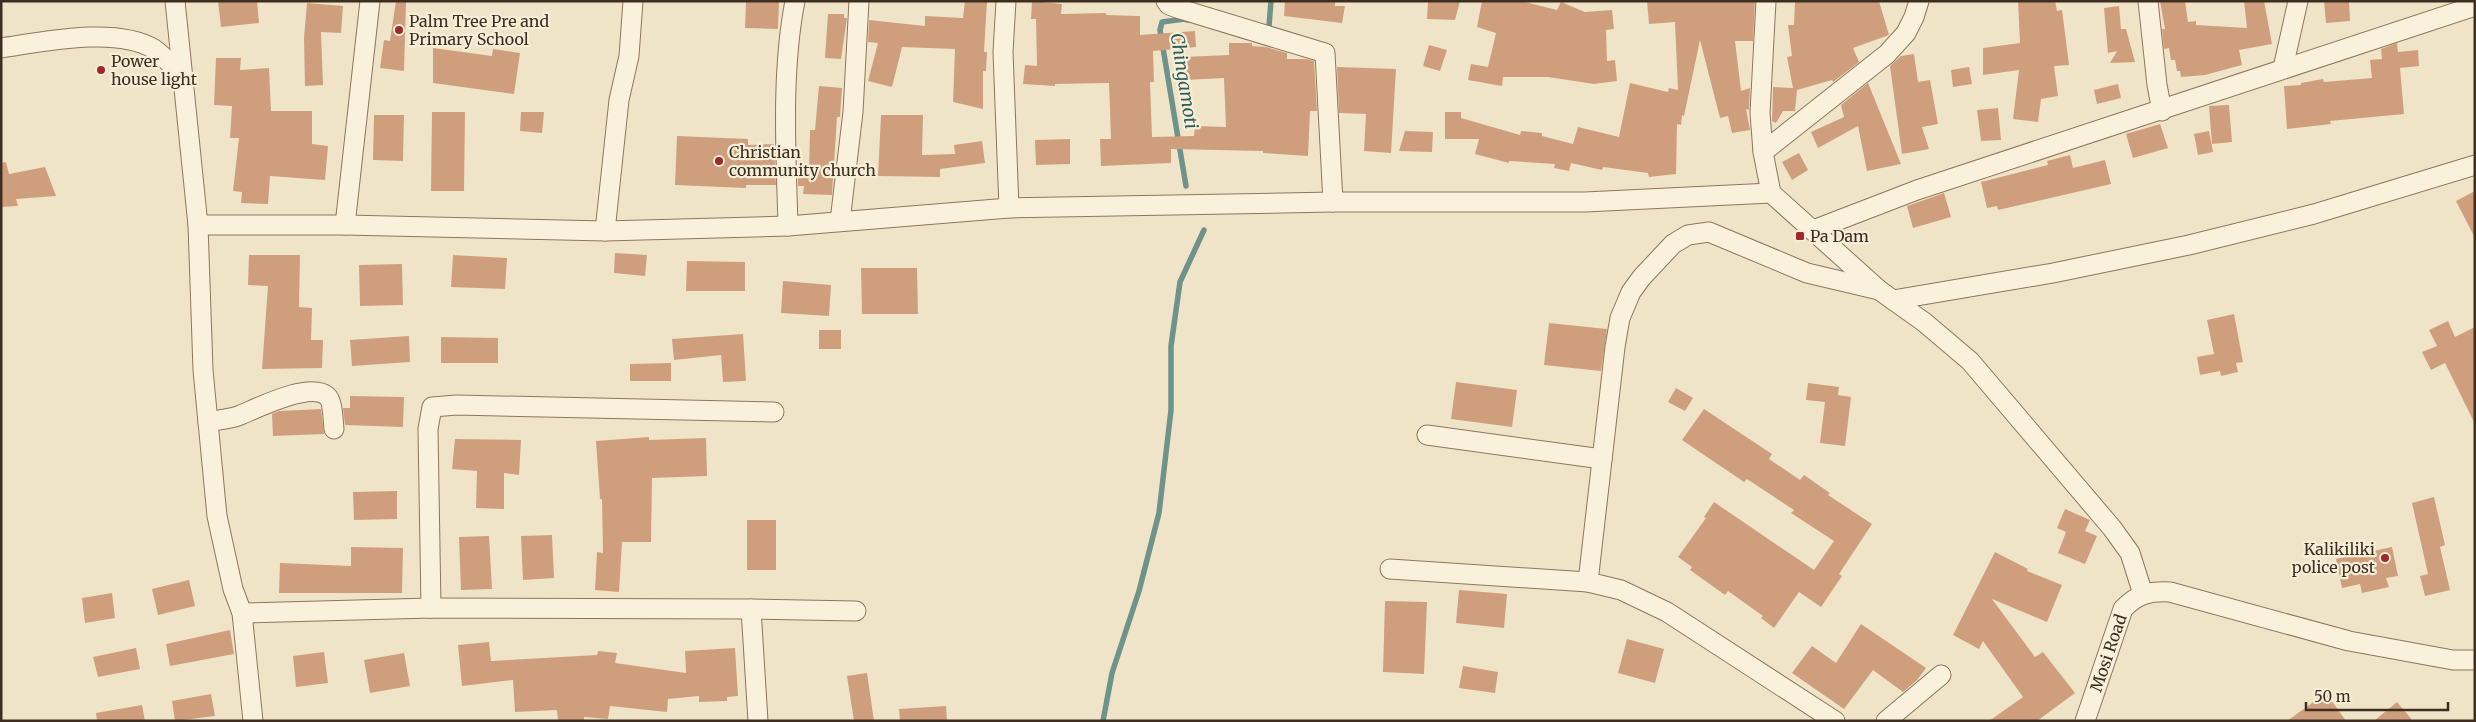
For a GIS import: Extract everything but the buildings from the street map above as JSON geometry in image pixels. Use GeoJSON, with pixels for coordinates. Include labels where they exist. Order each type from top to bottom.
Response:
{"type":"FeatureCollection","features":[{"type":"Feature","properties":{"kind":"street"},"geometry":{"type":"LineString","coordinates":[[175,1],[198,225],[203,370],[218,516],[233,589],[242,613],[253,721]]}},
{"type":"Feature","properties":{"kind":"street"},"geometry":{"type":"LineString","coordinates":[[345,225],[370,1]]}},
{"type":"Feature","properties":{"kind":"street"},"geometry":{"type":"LineString","coordinates":[[605,231],[620,100],[629,56],[633,1]]}},
{"type":"Feature","properties":{"kind":"street"},"geometry":{"type":"LineString","coordinates":[[788,226],[786,100],[795,1]]}},
{"type":"Feature","properties":{"kind":"street"},"geometry":{"type":"LineString","coordinates":[[840,221],[853,112],[859,1]]}},
{"type":"Feature","properties":{"kind":"street"},"geometry":{"type":"LineString","coordinates":[[1006,1],[1003,52],[1009,208]]}},
{"type":"Feature","properties":{"kind":"street"},"geometry":{"type":"LineString","coordinates":[[1166,1],[1180,9],[1325,53],[1333,202]]}},
{"type":"Feature","properties":{"kind":"street"},"geometry":{"type":"LineString","coordinates":[[1766,1],[1760,112],[1763,152],[1771,193],[1886,295],[1924,322],[1970,361],[2112,528],[2130,553],[2143,594],[2170,592],[2349,641],[2453,660],[2475,660]]}},
{"type":"Feature","properties":{"kind":"street"},"geometry":{"type":"LineString","coordinates":[[1763,152],[1887,54],[1906,33],[1919,1]]}},
{"type":"Feature","properties":{"kind":"street"},"geometry":{"type":"LineString","coordinates":[[2148,1],[2157,85],[2162,111]]}},
{"type":"Feature","properties":{"kind":"street"},"geometry":{"type":"LineString","coordinates":[[2283,68],[2298,1]]}},
{"type":"Feature","properties":{"kind":"street"},"geometry":{"type":"LineString","coordinates":[[1813,230],[1917,190],[2162,111],[2283,68],[2475,6]]}},
{"type":"Feature","properties":{"kind":"street"},"geometry":{"type":"LineString","coordinates":[[1,48],[81,37],[142,43],[155,50],[184,79]]}},
{"type":"Feature","properties":{"kind":"street"},"geometry":{"type":"LineString","coordinates":[[1588,582],[1620,318],[1631,292],[1642,276],[1673,244],[1688,235],[1709,232],[1807,273],[1886,295],[2053,273],[2189,245],[2314,214],[2475,165]]}},
{"type":"Feature","properties":{"kind":"street"},"geometry":{"type":"LineString","coordinates":[[198,225],[345,225],[605,231],[788,226],[1009,208],[1333,202],[1584,202],[1771,193]]}},
{"type":"Feature","properties":{"kind":"street"},"geometry":{"type":"LineString","coordinates":[[208,422],[237,416],[276,398],[296,394],[320,393],[327,396],[330,401],[334,429]]}},
{"type":"Feature","properties":{"kind":"street"},"geometry":{"type":"LineString","coordinates":[[431,608],[428,429],[432,407],[437,405],[467,405],[774,412]]}},
{"type":"Feature","properties":{"kind":"street"},"geometry":{"type":"LineString","coordinates":[[1427,436],[1602,459]]}},
{"type":"Feature","properties":{"kind":"street"},"geometry":{"type":"LineString","coordinates":[[1390,569],[1588,582],[1621,590],[1666,612],[1835,721]]}},
{"type":"Feature","properties":{"kind":"street","name":"Mosi Road"},"geometry":{"type":"LineString","coordinates":[[2085,721],[2123,608],[2132,599],[2143,594]]}},
{"type":"Feature","properties":{"kind":"street"},"geometry":{"type":"LineString","coordinates":[[242,613],[431,608],[856,611]]}},
{"type":"Feature","properties":{"kind":"street"},"geometry":{"type":"LineString","coordinates":[[751,610],[758,721]]}},
{"type":"Feature","properties":{"kind":"street"},"geometry":{"type":"LineString","coordinates":[[1886,721],[1941,675]]}},
{"type":"Feature","properties":{"kind":"waterway","name":"Chingamoti"},"geometry":{"type":"LineString","coordinates":[[1269,26],[1271,1]]}},
{"type":"Feature","properties":{"kind":"waterway","name":"Chingamoti"},"geometry":{"type":"LineString","coordinates":[[1186,186],[1160,30],[1162,22],[1188,20]]}},
{"type":"Feature","properties":{"kind":"waterway"},"geometry":{"type":"LineString","coordinates":[[1103,721],[1112,673],[1139,591],[1159,513],[1171,410],[1171,346],[1180,282],[1204,230]]}},
{"type":"Feature","properties":{"kind":"place","name":"Palm Tree Pre and Primary School"},"geometry":{"type":"Point","coordinates":[399,30]}},
{"type":"Feature","properties":{"kind":"place","name":"Power house light"},"geometry":{"type":"Point","coordinates":[101,70]}},
{"type":"Feature","properties":{"kind":"place","name":"Christian community church"},"geometry":{"type":"Point","coordinates":[719,161]}},
{"type":"Feature","properties":{"kind":"place","name":"Pa Dam"},"geometry":{"type":"Point","coordinates":[1800,236]}},
{"type":"Feature","properties":{"kind":"place","name":"Kalikiliki police post"},"geometry":{"type":"Point","coordinates":[2385,558]}}]}
